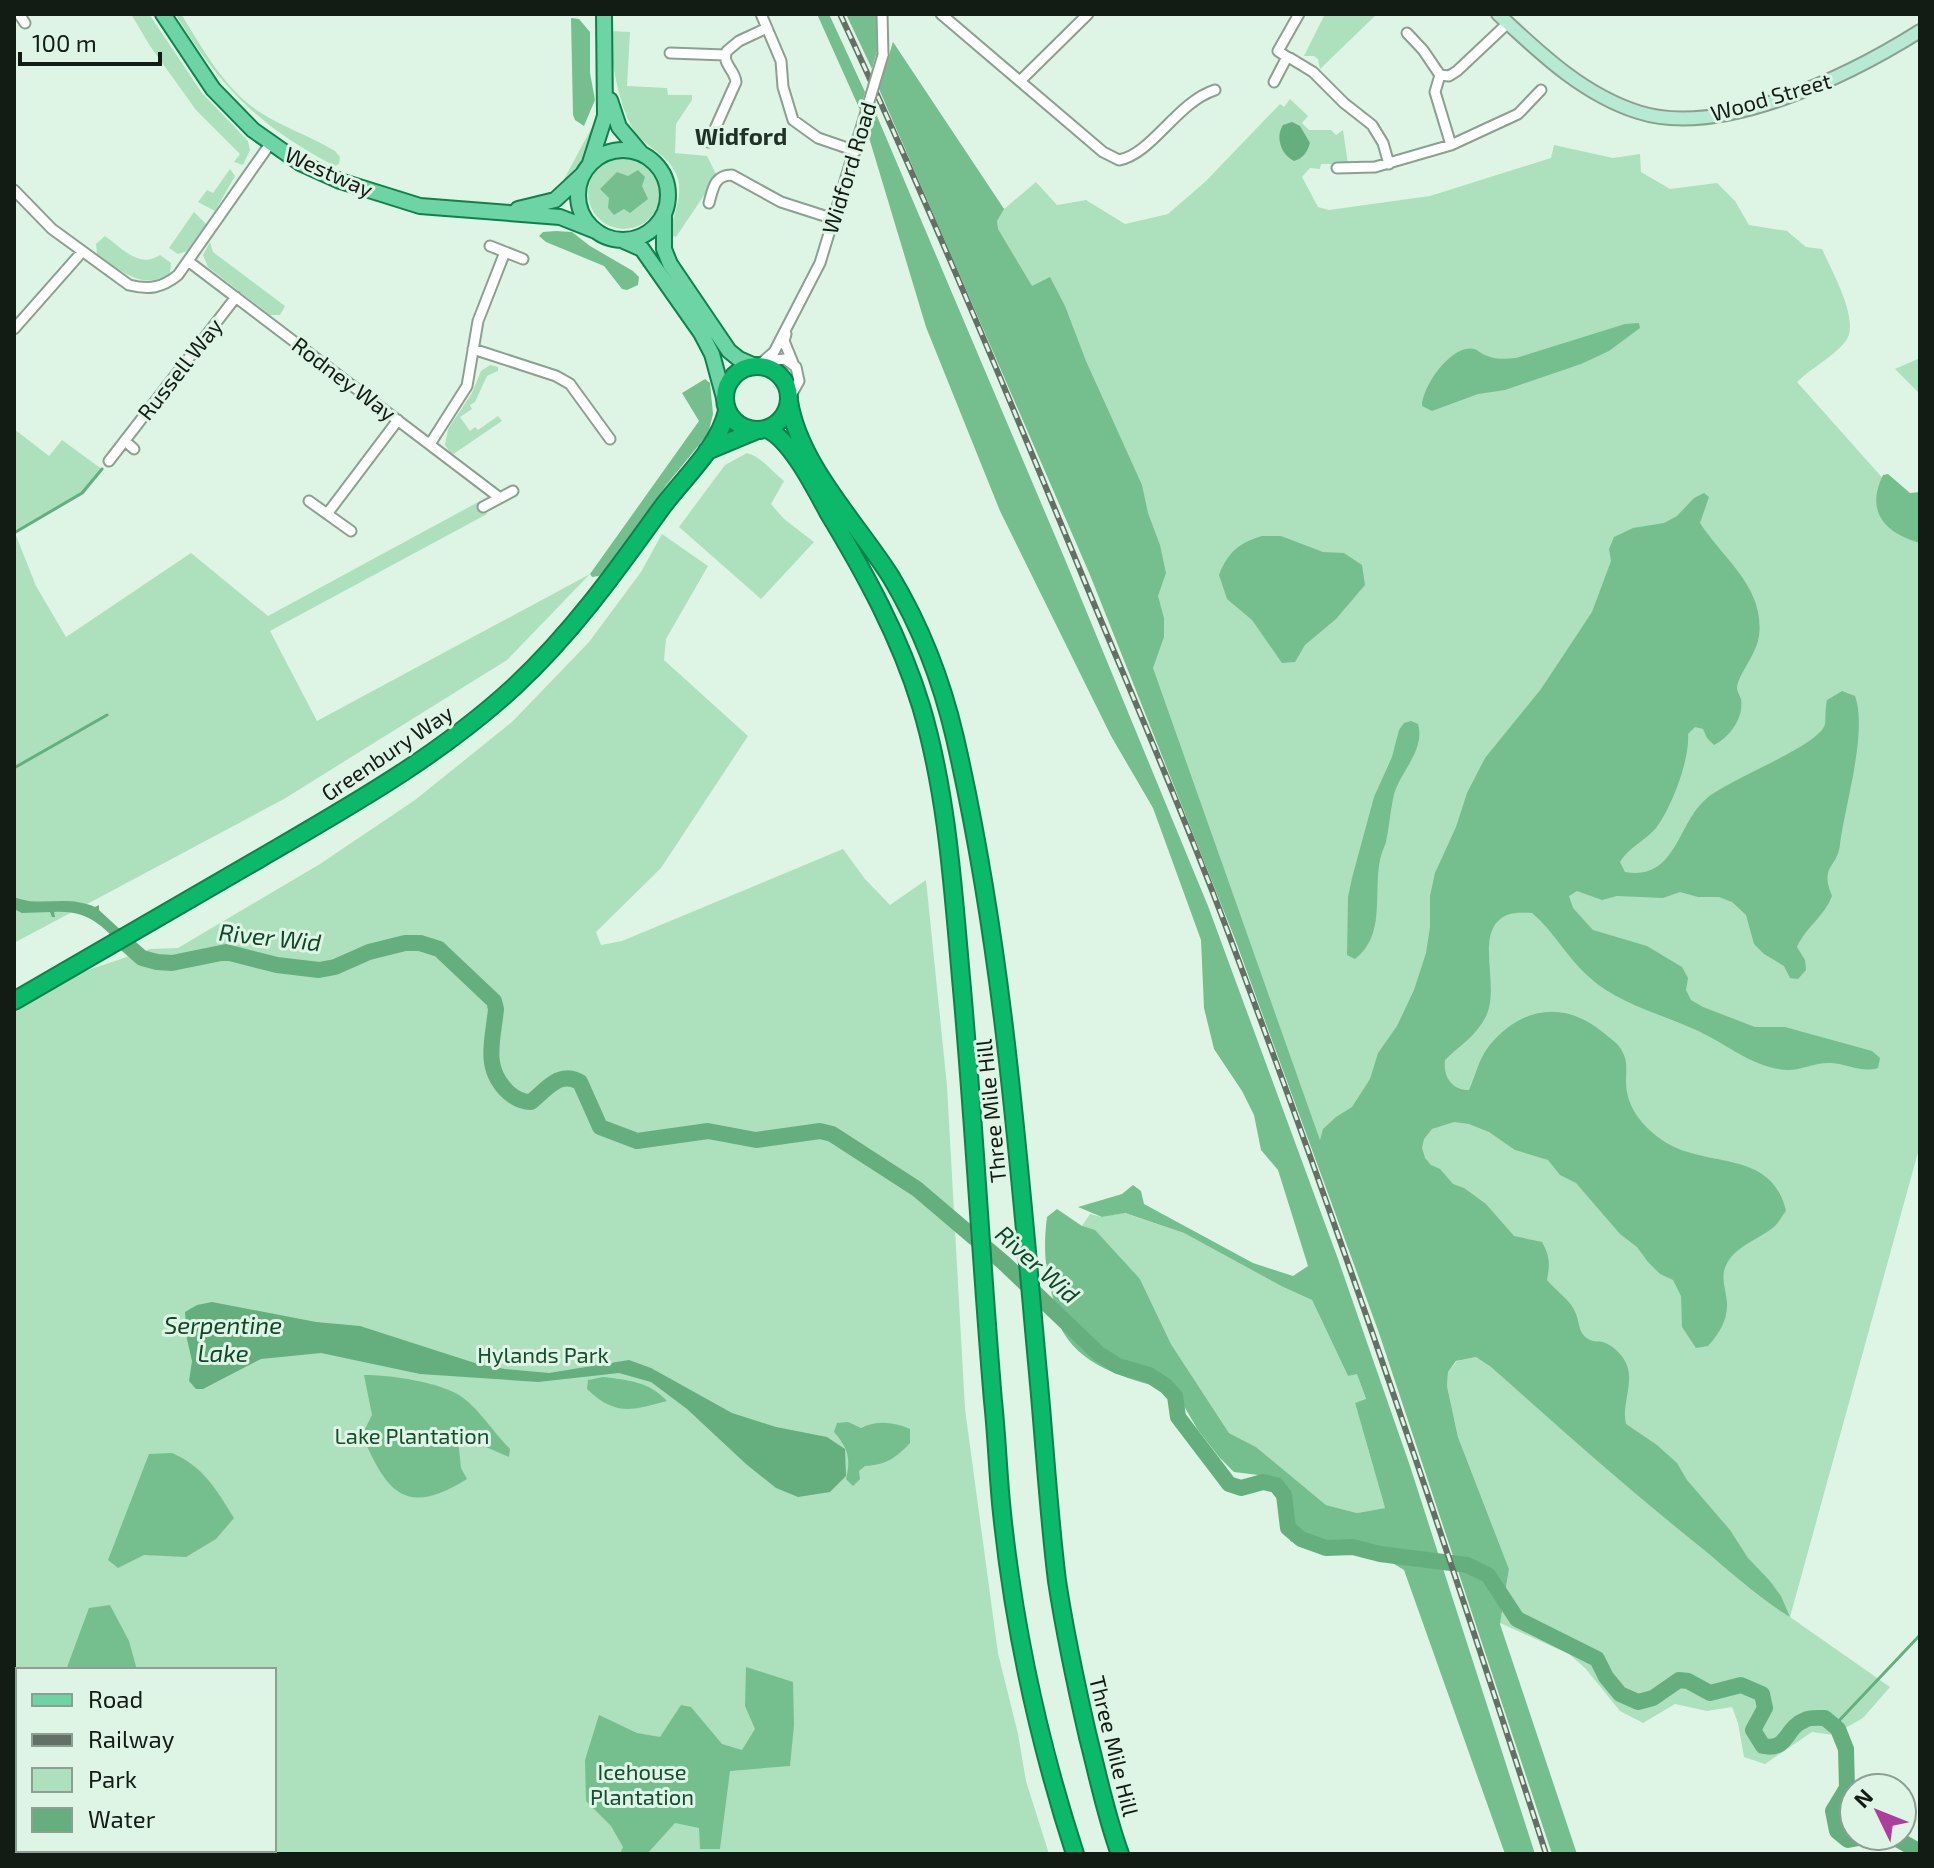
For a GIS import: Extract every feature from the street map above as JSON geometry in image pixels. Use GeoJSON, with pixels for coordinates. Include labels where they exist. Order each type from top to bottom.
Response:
{"type":"FeatureCollection","features":[{"type":"Feature","properties":{"kind":"highway"},"geometry":{"type":"LineString","coordinates":[[759,365],[779,375],[786,385],[789,400],[780,421],[762,430],[739,425],[726,404],[733,377],[744,369],[759,365]]}},
{"type":"Feature","properties":{"kind":"highway","name":"Three Mile Hill"},"geometry":{"type":"LineString","coordinates":[[789,400],[791,416],[810,458],[881,562],[926,645],[943,693],[964,779],[999,983],[1010,1074],[1055,1560],[1064,1621],[1102,1796],[1120,1854]]}},
{"type":"Feature","properties":{"kind":"highway","name":"Greenbury Way"},"geometry":{"type":"LineString","coordinates":[[14,1001],[383,787],[482,715],[574,625],[615,573],[680,482],[707,451],[722,427],[726,404]]}},
{"type":"Feature","properties":{"kind":"highway","name":"Greenbury Way"},"geometry":{"type":"LineString","coordinates":[[707,451],[762,430]]}},
{"type":"Feature","properties":{"kind":"highway","name":"Three Mile Hill"},"geometry":{"type":"LineString","coordinates":[[762,430],[779,436],[842,535],[887,619],[920,705],[940,797],[950,871],[1001,1511],[1016,1617],[1034,1710],[1075,1854]]}},
{"type":"Feature","properties":{"kind":"main road","name":"Westway"},"geometry":{"type":"LineString","coordinates":[[163,14],[213,89],[270,144],[300,163],[340,181],[406,203],[571,219],[598,232]]}},
{"type":"Feature","properties":{"kind":"main road"},"geometry":{"type":"LineString","coordinates":[[604,14],[602,45],[606,88],[601,132],[579,186],[580,205],[586,220],[598,232],[642,249],[701,333],[714,357],[726,404]]}},
{"type":"Feature","properties":{"kind":"main road","name":"Wood Street"},"geometry":{"type":"LineString","coordinates":[[1503,18],[1545,57],[1584,86],[1638,112],[1681,119],[1703,118],[1809,89],[1848,73],[1920,31]]}},
{"type":"Feature","properties":{"kind":"main road"},"geometry":{"type":"LineString","coordinates":[[606,88],[619,127],[642,155],[656,165],[665,179],[668,196],[664,213],[664,249],[670,264],[729,351],[739,359],[759,365]]}},
{"type":"Feature","properties":{"kind":"main road"},"geometry":{"type":"LineString","coordinates":[[587,169],[601,156],[614,151],[642,155]]}},
{"type":"Feature","properties":{"kind":"main road","name":"Westway"},"geometry":{"type":"LineString","coordinates":[[509,211],[555,200],[587,169]]}},
{"type":"Feature","properties":{"kind":"main road"},"geometry":{"type":"LineString","coordinates":[[617,239],[631,239],[645,234],[664,213]]}},
{"type":"Feature","properties":{"kind":"street"},"geometry":{"type":"LineString","coordinates":[[19,14],[25,23]]}},
{"type":"Feature","properties":{"kind":"street"},"geometry":{"type":"LineString","coordinates":[[761,14],[781,61],[783,87],[793,120],[818,138],[856,151]]}},
{"type":"Feature","properties":{"kind":"street","name":"Widford Road"},"geometry":{"type":"LineString","coordinates":[[759,365],[774,352],[820,263],[883,55],[882,14]]}},
{"type":"Feature","properties":{"kind":"street"},"geometry":{"type":"LineString","coordinates":[[941,14],[1103,152],[1119,160],[1135,154],[1195,98],[1215,90]]}},
{"type":"Feature","properties":{"kind":"street"},"geometry":{"type":"LineString","coordinates":[[1021,80],[1088,14]]}},
{"type":"Feature","properties":{"kind":"street"},"geometry":{"type":"LineString","coordinates":[[1274,82],[1287,57],[1278,51],[1299,14]]}},
{"type":"Feature","properties":{"kind":"street"},"geometry":{"type":"LineString","coordinates":[[1407,33],[1440,75],[1449,76],[1457,71],[1503,18]]}},
{"type":"Feature","properties":{"kind":"street"},"geometry":{"type":"LineString","coordinates":[[670,53],[725,55],[739,41],[767,28]]}},
{"type":"Feature","properties":{"kind":"street"},"geometry":{"type":"LineString","coordinates":[[709,142],[736,82],[725,55]]}},
{"type":"Feature","properties":{"kind":"street"},"geometry":{"type":"LineString","coordinates":[[1290,58],[1313,72],[1372,125],[1379,134],[1389,164]]}},
{"type":"Feature","properties":{"kind":"street"},"geometry":{"type":"LineString","coordinates":[[1440,75],[1435,92],[1451,145]]}},
{"type":"Feature","properties":{"kind":"street"},"geometry":{"type":"LineString","coordinates":[[1337,168],[1363,169],[1389,164],[1451,145],[1518,114],[1541,90]]}},
{"type":"Feature","properties":{"kind":"street"},"geometry":{"type":"LineString","coordinates":[[14,190],[52,229],[129,285],[157,288],[169,283],[188,261],[270,144]]}},
{"type":"Feature","properties":{"kind":"street"},"geometry":{"type":"LineString","coordinates":[[709,203],[716,181],[732,175],[781,202],[834,219]]}},
{"type":"Feature","properties":{"kind":"street"},"geometry":{"type":"LineString","coordinates":[[490,246],[523,259]]}},
{"type":"Feature","properties":{"kind":"street"},"geometry":{"type":"LineString","coordinates":[[14,329],[82,252]]}},
{"type":"Feature","properties":{"kind":"street"},"geometry":{"type":"LineString","coordinates":[[430,444],[467,386],[478,321],[505,252]]}},
{"type":"Feature","properties":{"kind":"street","name":"Rodney Way"},"geometry":{"type":"LineString","coordinates":[[188,261],[500,498]]}},
{"type":"Feature","properties":{"kind":"street","name":"Russell Way"},"geometry":{"type":"LineString","coordinates":[[109,461],[236,297]]}},
{"type":"Feature","properties":{"kind":"street","name":"Widford Road"},"geometry":{"type":"LineString","coordinates":[[789,400],[799,381],[798,371],[784,341],[793,316]]}},
{"type":"Feature","properties":{"kind":"street"},"geometry":{"type":"LineString","coordinates":[[473,349],[556,376],[570,384],[610,439]]}},
{"type":"Feature","properties":{"kind":"street"},"geometry":{"type":"LineString","coordinates":[[759,365],[785,359],[793,363]]}},
{"type":"Feature","properties":{"kind":"street"},"geometry":{"type":"LineString","coordinates":[[327,514],[398,420]]}},
{"type":"Feature","properties":{"kind":"street","name":"Russell Way"},"geometry":{"type":"LineString","coordinates":[[125,441],[134,449]]}},
{"type":"Feature","properties":{"kind":"street"},"geometry":{"type":"LineString","coordinates":[[483,507],[513,491]]}},
{"type":"Feature","properties":{"kind":"street"},"geometry":{"type":"LineString","coordinates":[[309,501],[351,531]]}},
{"type":"Feature","properties":{"kind":"green space"},"geometry":{"type":"Polygon","coordinates":[[[131,14],[149,14],[202,93],[248,141],[250,150],[243,165],[234,162],[240,154],[196,110],[131,14]]]}},
{"type":"Feature","properties":{"kind":"green space"},"geometry":{"type":"Polygon","coordinates":[[[175,14],[181,14],[234,91],[267,117],[335,151],[340,157],[339,164],[335,166],[284,136],[243,102],[208,63],[175,14]]]}},
{"type":"Feature","properties":{"kind":"green space"},"geometry":{"type":"Polygon","coordinates":[[[817,14],[829,14],[865,92],[860,110],[817,14]]]}},
{"type":"Feature","properties":{"kind":"green space"},"geometry":{"type":"Polygon","coordinates":[[[846,14],[876,16],[877,51],[872,69],[846,14]]]}},
{"type":"Feature","properties":{"kind":"green space"},"geometry":{"type":"Polygon","coordinates":[[[1325,14],[1377,14],[1320,69],[1318,59],[1304,56],[1325,14]]]}},
{"type":"Feature","properties":{"kind":"green space"},"geometry":{"type":"Polygon","coordinates":[[[571,18],[579,19],[590,32],[590,73],[595,100],[584,126],[573,115],[571,18]]]}},
{"type":"Feature","properties":{"kind":"green space"},"geometry":{"type":"Polygon","coordinates":[[[611,31],[630,32],[627,86],[667,88],[668,95],[692,95],[692,100],[676,124],[675,153],[707,156],[717,176],[676,237],[670,234],[678,200],[678,179],[667,161],[640,138],[627,117],[614,71],[611,31]]]}},
{"type":"Feature","properties":{"kind":"green space"},"geometry":{"type":"Polygon","coordinates":[[[893,42],[1004,209],[1036,182],[1057,205],[1086,200],[1125,224],[1168,214],[1206,181],[1280,104],[1284,107],[1290,99],[1308,116],[1302,123],[1309,130],[1331,130],[1336,135],[1343,130],[1348,164],[1321,164],[1320,169],[1310,168],[1302,177],[1318,207],[1329,210],[1430,196],[1551,158],[1554,145],[1613,158],[1640,154],[1641,172],[1670,189],[1717,183],[1735,201],[1749,225],[1787,231],[1806,247],[1822,249],[1848,310],[1849,333],[1840,348],[1797,382],[1920,520],[1920,1145],[1790,1617],[1890,1687],[1863,1718],[1833,1735],[1812,1732],[1765,1764],[1744,1757],[1732,1707],[1707,1711],[1675,1704],[1643,1723],[1620,1711],[1585,1668],[1569,1654],[1500,1623],[1509,1569],[1458,1437],[1447,1386],[1448,1372],[1457,1361],[1476,1357],[1746,1586],[1786,1614],[1358,1248],[1244,926],[1149,685],[888,59],[893,42]]]}},
{"type":"Feature","properties":{"kind":"green space"},"geometry":{"type":"Polygon","coordinates":[[[893,42],[1004,209],[997,221],[998,229],[1032,286],[1050,277],[1142,485],[1166,573],[1158,596],[1164,618],[1164,637],[1153,668],[1320,1140],[1323,1129],[1352,1107],[1370,1079],[1378,1053],[1397,1026],[1414,990],[1426,953],[1435,873],[1456,827],[1467,793],[1485,758],[1541,689],[1592,612],[1611,561],[1609,549],[1614,537],[1633,528],[1664,523],[1704,493],[1709,497],[1700,523],[1749,588],[1759,619],[1757,643],[1738,683],[1741,706],[1738,720],[1730,732],[1714,745],[1703,729],[1695,727],[1688,734],[1686,756],[1674,796],[1656,828],[1620,862],[1625,872],[1655,868],[1674,848],[1706,799],[1819,733],[1825,724],[1827,700],[1842,691],[1855,696],[1859,728],[1857,748],[1839,852],[1828,872],[1832,896],[1797,947],[1805,960],[1806,970],[1798,979],[1790,978],[1784,966],[1754,944],[1746,915],[1732,902],[1719,897],[1698,897],[1680,892],[1663,898],[1617,896],[1602,900],[1577,891],[1569,896],[1573,908],[1593,930],[1647,946],[1682,967],[1688,978],[1686,990],[1691,1000],[1703,1007],[1755,1027],[1785,1027],[1872,1051],[1880,1058],[1878,1068],[1825,1063],[1788,1070],[1757,1063],[1695,1029],[1632,1004],[1602,988],[1581,970],[1532,913],[1507,915],[1497,922],[1491,932],[1491,987],[1487,1014],[1474,1034],[1445,1060],[1445,1071],[1453,1085],[1469,1090],[1485,1051],[1515,1022],[1544,1012],[1575,1016],[1590,1023],[1621,1048],[1632,1107],[1655,1135],[1679,1149],[1752,1168],[1766,1177],[1778,1191],[1786,1211],[1775,1226],[1739,1250],[1728,1263],[1724,1271],[1726,1315],[1719,1332],[1708,1346],[1696,1348],[1682,1327],[1681,1296],[1673,1280],[1660,1274],[1576,1183],[1560,1175],[1548,1160],[1515,1150],[1489,1132],[1469,1124],[1454,1122],[1432,1129],[1424,1139],[1422,1148],[1431,1165],[1440,1169],[1453,1184],[1486,1204],[1514,1236],[1542,1242],[1549,1260],[1547,1280],[1571,1304],[1583,1335],[1592,1341],[1610,1345],[1626,1363],[1629,1378],[1626,1424],[1677,1463],[1748,1558],[1770,1581],[1790,1617],[1756,1594],[1650,1506],[1491,1367],[1476,1357],[1456,1361],[1448,1372],[1447,1386],[1458,1437],[1509,1569],[1500,1624],[1577,1854],[1552,1854],[1379,1333],[1235,939],[1090,575],[879,89],[893,42]]]}},
{"type":"Feature","properties":{"kind":"green space"},"geometry":{"type":"Polygon","coordinates":[[[874,109],[1208,906],[1338,1259],[1410,1466],[1535,1854],[1505,1854],[1404,1570],[1358,1542],[1327,1555],[1290,1541],[1295,1522],[1285,1488],[1273,1477],[1234,1472],[1198,1430],[1175,1391],[1128,1378],[1098,1365],[1072,1345],[1061,1328],[1045,1250],[1047,1217],[1057,1209],[1082,1226],[1095,1230],[1140,1279],[1171,1344],[1229,1433],[1256,1447],[1326,1505],[1357,1513],[1385,1508],[1355,1403],[1366,1399],[1357,1374],[1348,1376],[1312,1300],[1184,1233],[1125,1213],[1102,1217],[1078,1207],[1122,1194],[1133,1185],[1141,1191],[1144,1204],[1253,1263],[1293,1276],[1308,1266],[1278,1170],[1261,1150],[1254,1115],[1214,1049],[1204,1008],[1201,940],[1153,808],[1111,736],[1000,511],[926,327],[867,131],[874,109]]]}},
{"type":"Feature","properties":{"kind":"green space"},"geometry":{"type":"Polygon","coordinates":[[[598,116],[586,158],[555,196],[598,116]]]}},
{"type":"Feature","properties":{"kind":"green space"},"geometry":{"type":"Polygon","coordinates":[[[631,157],[650,167],[658,179],[658,207],[650,219],[638,227],[617,229],[598,219],[590,207],[588,186],[598,167],[610,159],[631,157]]]}},
{"type":"Feature","properties":{"kind":"green space"},"geometry":{"type":"Polygon","coordinates":[[[230,169],[235,176],[215,211],[198,202],[207,190],[213,193],[230,169]]]}},
{"type":"Feature","properties":{"kind":"green space"},"geometry":{"type":"Polygon","coordinates":[[[638,170],[645,177],[642,186],[648,199],[630,213],[624,209],[614,215],[608,208],[609,198],[600,189],[617,172],[628,176],[638,170]]]}},
{"type":"Feature","properties":{"kind":"green space"},"geometry":{"type":"Polygon","coordinates":[[[194,212],[206,224],[187,251],[178,254],[169,248],[194,212]]]}},
{"type":"Feature","properties":{"kind":"green space"},"geometry":{"type":"Polygon","coordinates":[[[543,232],[572,232],[633,271],[639,277],[638,285],[622,289],[604,266],[546,242],[539,236],[543,232]]]}},
{"type":"Feature","properties":{"kind":"green space"},"geometry":{"type":"Polygon","coordinates":[[[105,236],[138,258],[145,260],[160,255],[171,263],[170,274],[150,280],[123,272],[97,254],[96,244],[105,236]]]}},
{"type":"Feature","properties":{"kind":"green space"},"geometry":{"type":"Polygon","coordinates":[[[210,242],[213,252],[285,306],[280,315],[270,315],[208,267],[203,255],[210,242]]]}},
{"type":"Feature","properties":{"kind":"green space"},"geometry":{"type":"Polygon","coordinates":[[[1639,323],[1640,328],[1609,351],[1581,364],[1432,411],[1422,406],[1427,388],[1439,368],[1465,349],[1474,349],[1489,357],[1516,358],[1625,324],[1639,323]]]}},
{"type":"Feature","properties":{"kind":"green space"},"geometry":{"type":"Polygon","coordinates":[[[1920,358],[1920,394],[1895,369],[1920,358]]]}},
{"type":"Feature","properties":{"kind":"green space"},"geometry":{"type":"Polygon","coordinates":[[[490,365],[498,367],[498,371],[487,376],[475,402],[470,405],[472,409],[460,417],[470,431],[475,427],[478,430],[498,416],[502,421],[452,455],[445,445],[448,429],[472,393],[481,371],[490,365]]]}},
{"type":"Feature","properties":{"kind":"green space"},"geometry":{"type":"Polygon","coordinates":[[[705,379],[710,383],[713,414],[708,434],[667,484],[606,569],[599,576],[592,577],[590,574],[699,421],[682,393],[705,379]]]}},
{"type":"Feature","properties":{"kind":"green space"},"geometry":{"type":"Polygon","coordinates":[[[14,429],[49,456],[62,440],[103,470],[84,494],[15,533],[36,586],[66,637],[191,553],[268,616],[480,501],[487,514],[270,631],[317,721],[590,574],[507,660],[284,799],[14,943],[14,429]]]}},
{"type":"Feature","properties":{"kind":"green space"},"geometry":{"type":"Polygon","coordinates":[[[747,453],[762,461],[784,481],[771,504],[784,519],[814,542],[761,599],[679,527],[725,465],[747,453]]]}},
{"type":"Feature","properties":{"kind":"green space"},"geometry":{"type":"Polygon","coordinates":[[[1888,474],[1910,493],[1920,492],[1920,543],[1897,533],[1882,519],[1876,500],[1883,475],[1888,474]]]}},
{"type":"Feature","properties":{"kind":"green space","name":"Hylands Park"},"geometry":{"type":"Polygon","coordinates":[[[662,534],[708,566],[666,639],[664,660],[748,736],[661,868],[596,932],[601,945],[622,941],[843,849],[865,879],[890,905],[926,880],[947,1086],[965,1409],[998,1653],[1026,1781],[1049,1854],[14,1854],[14,1013],[77,974],[150,949],[178,948],[320,864],[415,800],[512,722],[589,642],[641,572],[662,534]]]}},
{"type":"Feature","properties":{"kind":"green space"},"geometry":{"type":"Polygon","coordinates":[[[1262,536],[1281,536],[1323,552],[1344,553],[1362,565],[1365,585],[1336,619],[1305,645],[1295,662],[1282,663],[1252,620],[1227,599],[1219,575],[1235,550],[1262,536]]]}},
{"type":"Feature","properties":{"kind":"green space"},"geometry":{"type":"Polygon","coordinates":[[[1411,721],[1418,724],[1418,744],[1393,799],[1378,873],[1375,926],[1365,949],[1355,959],[1347,955],[1348,897],[1352,878],[1374,797],[1392,757],[1399,730],[1404,723],[1411,721]]]}},
{"type":"Feature","properties":{"kind":"green space"},"geometry":{"type":"Polygon","coordinates":[[[1124,1213],[1184,1233],[1312,1300],[1348,1376],[1357,1373],[1366,1400],[1355,1403],[1385,1508],[1357,1513],[1326,1505],[1256,1447],[1229,1433],[1171,1344],[1140,1279],[1082,1226],[1090,1214],[1102,1217],[1124,1213]]]}},
{"type":"Feature","properties":{"kind":"green space","name":"Lake Plantation"},"geometry":{"type":"Polygon","coordinates":[[[364,1375],[415,1380],[462,1397],[510,1449],[509,1457],[458,1439],[461,1468],[467,1479],[428,1497],[401,1493],[380,1471],[362,1435],[372,1415],[364,1375]]]}},
{"type":"Feature","properties":{"kind":"green space"},"geometry":{"type":"Polygon","coordinates":[[[603,1377],[646,1386],[667,1401],[634,1409],[607,1404],[587,1389],[588,1380],[603,1377]]]}},
{"type":"Feature","properties":{"kind":"green space"},"geometry":{"type":"Polygon","coordinates":[[[848,1422],[861,1428],[892,1423],[910,1429],[910,1443],[890,1460],[865,1466],[859,1471],[860,1479],[853,1486],[846,1479],[847,1454],[834,1432],[837,1423],[848,1422]]]}},
{"type":"Feature","properties":{"kind":"green space"},"geometry":{"type":"Polygon","coordinates":[[[172,1453],[201,1472],[234,1518],[216,1539],[186,1557],[144,1555],[118,1568],[108,1560],[149,1454],[172,1453]]]}},
{"type":"Feature","properties":{"kind":"green space"},"geometry":{"type":"Polygon","coordinates":[[[110,1605],[129,1641],[136,1668],[67,1668],[89,1608],[110,1605]]]}},
{"type":"Feature","properties":{"kind":"green space","name":"Icehouse Plantation"},"geometry":{"type":"Polygon","coordinates":[[[746,1667],[793,1682],[794,1725],[790,1766],[730,1771],[720,1849],[700,1849],[699,1828],[675,1823],[647,1854],[620,1854],[623,1847],[611,1826],[586,1801],[585,1760],[599,1715],[637,1733],[660,1737],[681,1705],[691,1707],[722,1744],[742,1750],[755,1729],[745,1706],[746,1667]]]}},
{"type":"Feature","properties":{"kind":"water"},"geometry":{"type":"Polygon","coordinates":[[[1292,122],[1300,126],[1310,143],[1305,154],[1294,161],[1286,155],[1280,140],[1283,125],[1292,122]]]}},
{"type":"Feature","properties":{"kind":"water"},"geometry":{"type":"Polygon","coordinates":[[[14,897],[99,905],[99,910],[138,946],[128,953],[96,922],[78,914],[54,912],[55,917],[52,917],[50,912],[22,913],[14,909],[14,897]]]}},
{"type":"Feature","properties":{"kind":"water","name":"Serpentine Lake"},"geometry":{"type":"Polygon","coordinates":[[[212,1302],[316,1322],[360,1326],[478,1364],[505,1369],[549,1373],[629,1360],[651,1368],[732,1413],[776,1427],[827,1437],[845,1449],[846,1476],[830,1492],[798,1497],[776,1488],[687,1409],[651,1382],[619,1373],[538,1382],[420,1374],[321,1353],[261,1359],[203,1389],[196,1389],[189,1381],[192,1361],[185,1312],[212,1302]]]}},
{"type":"Feature","properties":{"kind":"waterway"},"geometry":{"type":"LineString","coordinates":[[14,533],[82,493],[102,469]]}},
{"type":"Feature","properties":{"kind":"waterway"},"geometry":{"type":"LineString","coordinates":[[14,768],[107,715]]}},
{"type":"Feature","properties":{"kind":"waterway","name":"River Wid"},"geometry":{"type":"LineString","coordinates":[[117,936],[142,958],[157,962],[172,963],[226,952],[277,965],[319,970],[335,967],[369,952],[405,943],[420,943],[439,949],[494,1001],[492,1064],[501,1084],[519,1100],[531,1102],[553,1083],[572,1079],[580,1082],[600,1127],[637,1141],[708,1131],[756,1140],[820,1131],[832,1134],[917,1189],[1004,1263],[1099,1354],[1118,1366],[1149,1375],[1166,1386],[1175,1396],[1178,1417],[1229,1484],[1241,1488],[1263,1482],[1276,1485],[1284,1495],[1288,1528],[1301,1539],[1326,1548],[1353,1547],[1380,1554],[1467,1565],[1488,1575],[1517,1619],[1597,1659],[1620,1694],[1638,1702],[1653,1698],[1679,1680],[1688,1681],[1710,1693],[1741,1685],[1762,1694],[1765,1708],[1753,1730],[1763,1746],[1778,1745],[1793,1728],[1807,1719],[1825,1718],[1838,1729],[1846,1749],[1847,1772]]}},
{"type":"Feature","properties":{"kind":"waterway"},"geometry":{"type":"LineString","coordinates":[[1834,1726],[1920,1635]]}},
{"type":"Feature","properties":{"kind":"waterway","name":"River Wid"},"geometry":{"type":"LineString","coordinates":[[1838,1803],[1833,1811],[1838,1832]]}},
{"type":"Feature","properties":{"kind":"railway"},"geometry":{"type":"LineString","coordinates":[[840,14],[967,299],[1210,884],[1392,1389],[1546,1854]]}},
{"type":"Feature","properties":{"kind":"district","name":"Widford"},"geometry":{"type":"Point","coordinates":[741,137]}}]}
